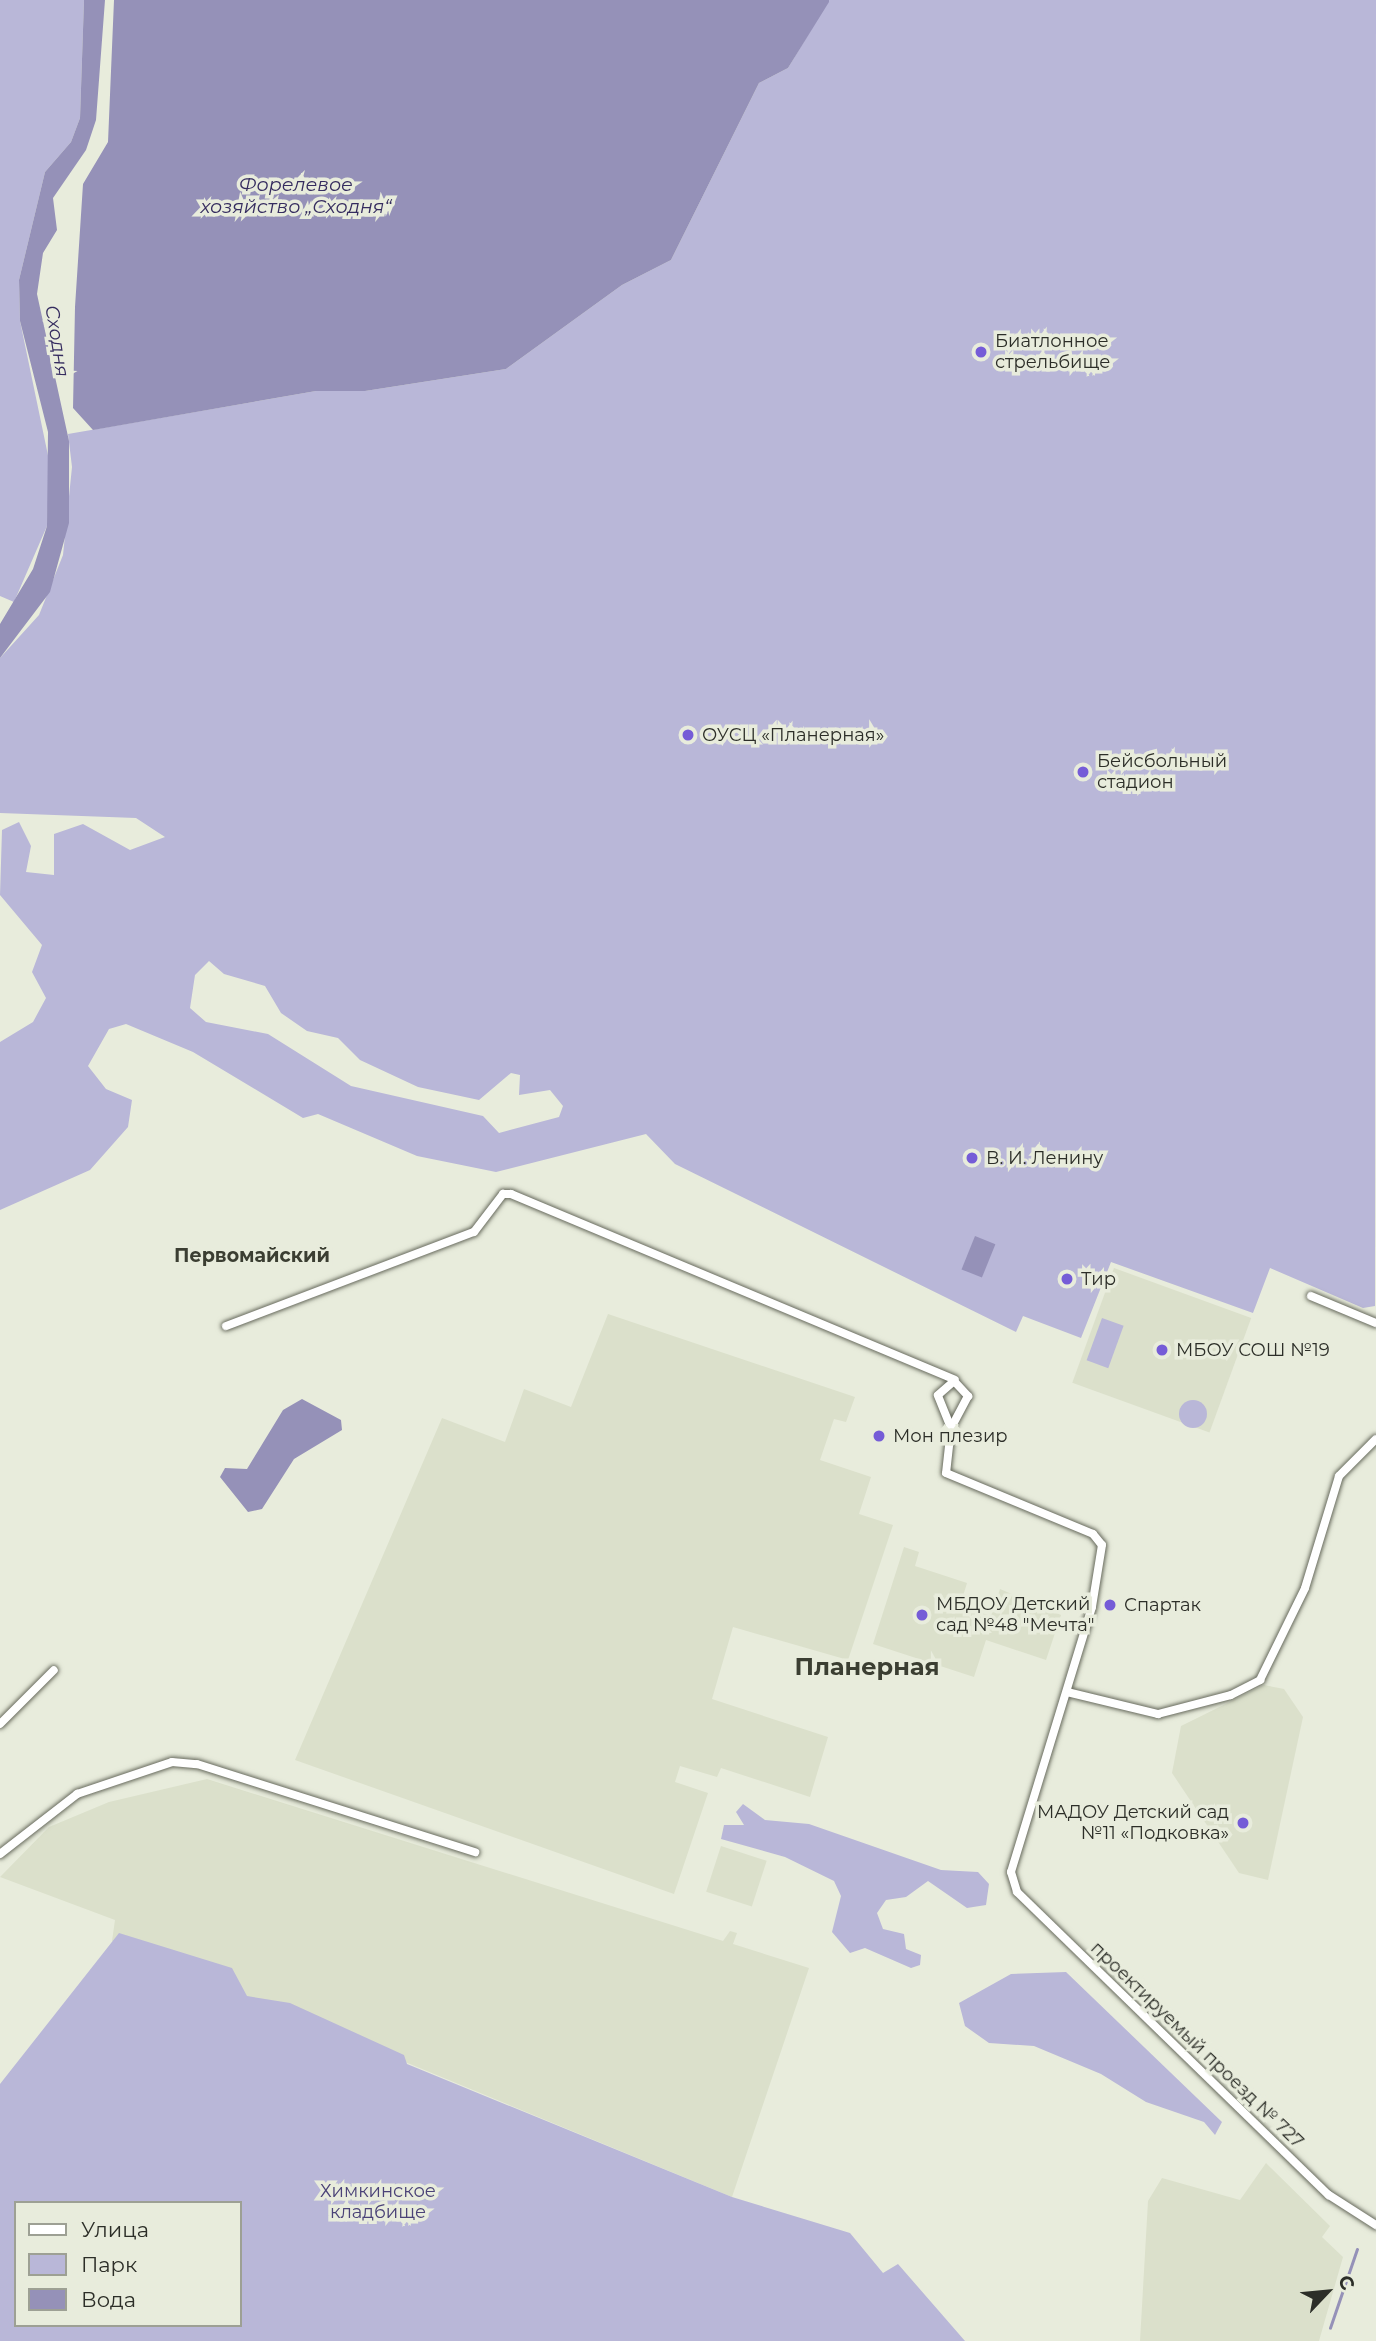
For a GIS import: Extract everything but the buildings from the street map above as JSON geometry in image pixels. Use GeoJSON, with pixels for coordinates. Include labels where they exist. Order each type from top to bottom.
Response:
{"type":"FeatureCollection","features":[{"type":"Feature","properties":{"kind":"street"},"geometry":{"type":"LineString","coordinates":[[226,1326],[474,1232],[503,1194],[511,1194],[958,1381],[967,1391],[965,1405],[951,1428],[943,1468],[952,1479],[1093,1534],[1102,1545],[1100,1574],[1067,1692],[1158,1714],[1231,1695],[1260,1680],[1300,1600],[1339,1476],[1376,1439]]}},
{"type":"Feature","properties":{"kind":"street"},"geometry":{"type":"LineString","coordinates":[[1311,1296],[1376,1324]]}},
{"type":"Feature","properties":{"kind":"street"},"geometry":{"type":"LineString","coordinates":[[935,1371],[951,1428]]}},
{"type":"Feature","properties":{"kind":"street"},"geometry":{"type":"LineString","coordinates":[[941,1386],[958,1381]]}},
{"type":"Feature","properties":{"kind":"street"},"geometry":{"type":"LineString","coordinates":[[944,1407],[965,1405]]}},
{"type":"Feature","properties":{"kind":"street"},"geometry":{"type":"LineString","coordinates":[[0,1724],[54,1670]]}},
{"type":"Feature","properties":{"kind":"street","name":"проектируемый проезд № 727"},"geometry":{"type":"LineString","coordinates":[[1067,1692],[1011,1872],[1017,1892],[1329,2195],[1376,2225]]}},
{"type":"Feature","properties":{"kind":"street"},"geometry":{"type":"LineString","coordinates":[[0,1854],[77,1794],[172,1762],[197,1764],[475,1852]]}},
{"type":"Feature","properties":{"kind":"shaded area","name":"МБОУ СОШ №19"},"geometry":{"type":"Polygon","coordinates":[[[1114,1268],[1251,1318],[1209,1433],[1072,1383],[1114,1268]]]}},
{"type":"Feature","properties":{"kind":"shaded area"},"geometry":{"type":"Polygon","coordinates":[[[608,1314],[855,1397],[846,1422],[834,1419],[820,1460],[871,1477],[859,1514],[893,1525],[848,1660],[733,1627],[712,1699],[828,1737],[810,1797],[721,1768],[717,1777],[680,1766],[675,1782],[708,1793],[674,1894],[295,1760],[442,1418],[505,1442],[524,1389],[571,1407],[608,1314]]]}},
{"type":"Feature","properties":{"kind":"shaded area"},"geometry":{"type":"Polygon","coordinates":[[[904,1547],[919,1552],[915,1566],[967,1583],[960,1606],[991,1616],[1000,1589],[1061,1615],[1046,1660],[986,1640],[974,1677],[873,1644],[904,1547]]]}},
{"type":"Feature","properties":{"kind":"shaded area","name":"МАДОУ Детский сад №11 «Подковка»"},"geometry":{"type":"Polygon","coordinates":[[[1264,1685],[1284,1689],[1303,1717],[1268,1880],[1239,1873],[1172,1773],[1181,1726],[1264,1685]]]}},
{"type":"Feature","properties":{"kind":"shaded area"},"geometry":{"type":"Polygon","coordinates":[[[207,1779],[723,1941],[730,1931],[737,1933],[733,1944],[809,1968],[732,2197],[112,1941],[115,1920],[0,1877],[49,1827],[109,1802],[207,1779]]]}},
{"type":"Feature","properties":{"kind":"shaded area"},"geometry":{"type":"Polygon","coordinates":[[[721,1846],[767,1861],[752,1906],[706,1892],[721,1846]]]}},
{"type":"Feature","properties":{"kind":"shaded area"},"geometry":{"type":"Polygon","coordinates":[[[1266,2163],[1330,2226],[1322,2237],[1343,2257],[1319,2341],[1140,2341],[1148,2201],[1162,2178],[1240,2200],[1266,2163]]]}},
{"type":"Feature","properties":{"kind":"green space"},"geometry":{"type":"Polygon","coordinates":[[[0,0],[84,0],[80,118],[71,142],[45,172],[19,280],[20,321],[50,465],[47,526],[14,602],[0,596],[0,0]]]}},
{"type":"Feature","properties":{"kind":"green space","name":"ОУСЦ «Планерная»"},"geometry":{"type":"Polygon","coordinates":[[[829,0],[1376,0],[1375,1306],[1363,1308],[1270,1268],[1253,1313],[1111,1262],[1081,1338],[1023,1316],[1016,1332],[675,1164],[646,1134],[496,1172],[417,1156],[318,1114],[303,1118],[193,1052],[126,1024],[109,1029],[88,1066],[106,1089],[132,1100],[128,1127],[90,1170],[0,1210],[0,1042],[33,1022],[46,998],[32,972],[42,945],[0,895],[2,830],[19,822],[31,846],[26,872],[54,875],[54,834],[83,824],[130,850],[165,837],[136,818],[0,813],[0,658],[39,615],[63,555],[72,467],[68,434],[316,391],[365,391],[506,369],[622,285],[671,260],[759,83],[788,68],[829,0]],[[209,961],[195,975],[190,1008],[206,1022],[268,1034],[351,1086],[483,1116],[499,1133],[559,1117],[563,1106],[550,1090],[519,1095],[520,1075],[511,1073],[479,1100],[418,1087],[360,1060],[338,1038],[307,1031],[281,1013],[265,986],[224,974],[209,961]]]}},
{"type":"Feature","properties":{"kind":"green space"},"geometry":{"type":"Polygon","coordinates":[[[1102,1318],[1124,1326],[1108,1368],[1087,1360],[1102,1318]]]}},
{"type":"Feature","properties":{"kind":"green space"},"geometry":{"type":"Polygon","coordinates":[[[1193,1400],[1203,1404],[1207,1414],[1203,1424],[1193,1428],[1183,1424],[1179,1414],[1183,1404],[1193,1400]]]}},
{"type":"Feature","properties":{"kind":"green space"},"geometry":{"type":"Polygon","coordinates":[[[743,1804],[765,1820],[809,1824],[941,1870],[978,1872],[989,1884],[986,1905],[967,1908],[928,1881],[906,1897],[886,1900],[877,1913],[883,1929],[904,1934],[906,1949],[921,1955],[920,1965],[911,1968],[865,1948],[850,1953],[832,1932],[841,1896],[834,1881],[785,1857],[721,1839],[724,1825],[744,1825],[736,1812],[743,1804]]]}},
{"type":"Feature","properties":{"kind":"green space","name":"Химкинское кладбище"},"geometry":{"type":"Polygon","coordinates":[[[119,1933],[232,1968],[247,1996],[290,2003],[404,2055],[407,2064],[732,2197],[850,2233],[883,2273],[898,2264],[965,2341],[0,2341],[0,2084],[119,1933]]]}},
{"type":"Feature","properties":{"kind":"green space"},"geometry":{"type":"Polygon","coordinates":[[[1066,1972],[1222,2122],[1215,2135],[1204,2122],[1146,2102],[1101,2074],[1034,2046],[989,2043],[965,2026],[959,2003],[1011,1974],[1066,1972]]]}},
{"type":"Feature","properties":{"kind":"water"},"geometry":{"type":"Polygon","coordinates":[[[84,0],[105,0],[96,120],[86,150],[53,198],[57,230],[43,253],[37,294],[69,441],[69,523],[50,592],[0,658],[0,624],[33,569],[47,526],[48,432],[20,321],[19,280],[45,172],[71,142],[80,118],[84,0]]]}},
{"type":"Feature","properties":{"kind":"water","name":"Форелевое хозяйство „Сходня“"},"geometry":{"type":"Polygon","coordinates":[[[114,0],[829,2],[788,68],[759,83],[671,260],[622,285],[506,369],[365,391],[316,391],[93,430],[73,408],[75,307],[83,184],[108,142],[114,0]]]}},
{"type":"Feature","properties":{"kind":"water"},"geometry":{"type":"Polygon","coordinates":[[[975,1236],[995,1244],[982,1278],[962,1269],[975,1236]]]}},
{"type":"Feature","properties":{"kind":"water"},"geometry":{"type":"Polygon","coordinates":[[[302,1399],[341,1420],[342,1430],[294,1459],[262,1509],[248,1512],[220,1477],[225,1468],[247,1469],[283,1410],[302,1399]]]}},
{"type":"Feature","properties":{"kind":"waterway"},"geometry":{"type":"LineString","coordinates":[[1330,2328],[1357,2249]]}},
{"type":"Feature","properties":{"kind":"place","name":"Биатлонное стрельбище"},"geometry":{"type":"Point","coordinates":[981,352]}},
{"type":"Feature","properties":{"kind":"place","name":"ОУСЦ «Планерная»"},"geometry":{"type":"Point","coordinates":[688,735]}},
{"type":"Feature","properties":{"kind":"place","name":"Бейсбольный стадион"},"geometry":{"type":"Point","coordinates":[1083,772]}},
{"type":"Feature","properties":{"kind":"place","name":"В. И. Ленину"},"geometry":{"type":"Point","coordinates":[972,1158]}},
{"type":"Feature","properties":{"kind":"place","name":"Тир"},"geometry":{"type":"Point","coordinates":[1067,1279]}},
{"type":"Feature","properties":{"kind":"place","name":"МБОУ СОШ №19"},"geometry":{"type":"Point","coordinates":[1162,1350]}},
{"type":"Feature","properties":{"kind":"place","name":"Мон плезир"},"geometry":{"type":"Point","coordinates":[879,1436]}},
{"type":"Feature","properties":{"kind":"place","name":"Спартак"},"geometry":{"type":"Point","coordinates":[1110,1605]}},
{"type":"Feature","properties":{"kind":"place","name":"МБДОУ Детский сад №48 \"Мечта\""},"geometry":{"type":"Point","coordinates":[922,1615]}},
{"type":"Feature","properties":{"kind":"place","name":"МАДОУ Детский сад №11 «Подковка»"},"geometry":{"type":"Point","coordinates":[1243,1823]}},
{"type":"Feature","properties":{"kind":"district","name":"Первомайский"},"geometry":{"type":"Point","coordinates":[252,1256]}},
{"type":"Feature","properties":{"kind":"district","name":"Планерная"},"geometry":{"type":"Point","coordinates":[867,1667]}},
{"type":"Feature","properties":{"kind":"water label","name":"Сходня"},"geometry":{"type":"Point","coordinates":[57,341]}}]}
